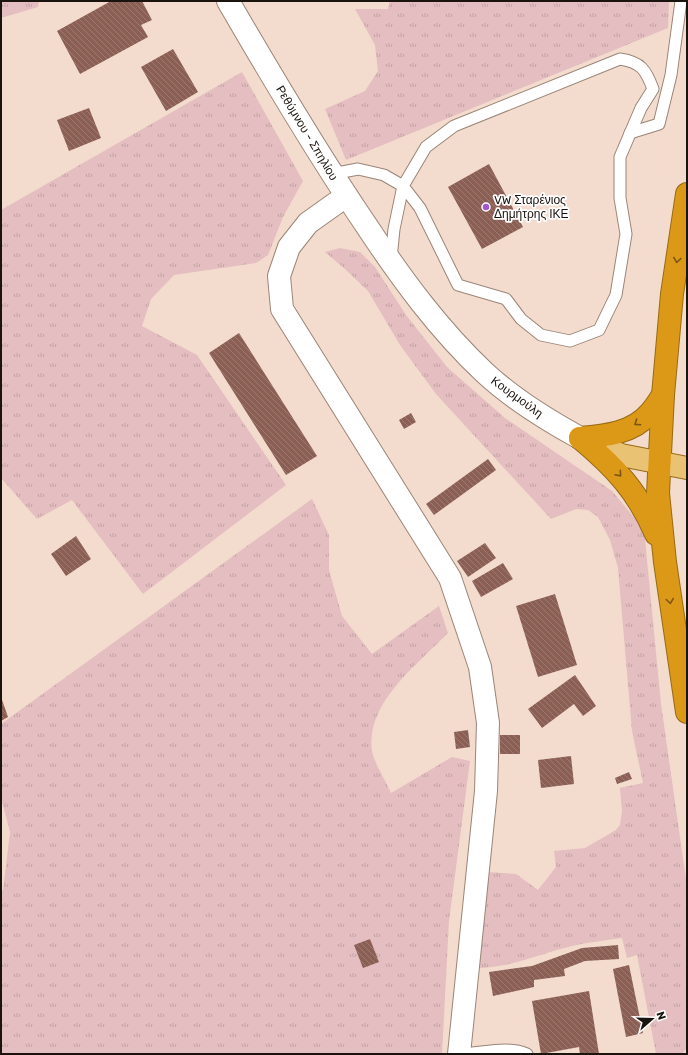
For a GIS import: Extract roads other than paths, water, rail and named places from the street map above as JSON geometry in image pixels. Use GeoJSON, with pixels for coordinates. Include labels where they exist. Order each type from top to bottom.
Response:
{"type":"FeatureCollection","features":[{"type":"Feature","properties":{"kind":"highway"},"geometry":{"type":"LineString","coordinates":[[687,194],[672,294],[663,395],[658,493],[665,562],[687,712]]}},
{"type":"Feature","properties":{"kind":"highway"},"geometry":{"type":"LineString","coordinates":[[580,438],[604,436],[636,426],[651,413],[663,395]]}},
{"type":"Feature","properties":{"kind":"highway"},"geometry":{"type":"LineString","coordinates":[[580,438],[607,460],[634,492],[654,527],[665,562]]}},
{"type":"Feature","properties":{"kind":"main road","name":"Κουρμούλη"},"geometry":{"type":"LineString","coordinates":[[580,438],[621,456],[687,468]]}},
{"type":"Feature","properties":{"kind":"street","name":"Ρεθύμνου - Σπηλίου"},"geometry":{"type":"LineString","coordinates":[[228,1],[332,174],[390,261]]}},
{"type":"Feature","properties":{"kind":"street"},"geometry":{"type":"LineString","coordinates":[[346,196],[308,223],[289,247],[278,276],[282,309],[450,578],[480,667],[488,723],[486,791],[459,1054]]}},
{"type":"Feature","properties":{"kind":"street","name":"Κουρμούλη"},"geometry":{"type":"LineString","coordinates":[[390,261],[429,313],[486,374],[520,401],[556,425],[580,438]]}},
{"type":"Feature","properties":{"kind":"lane"},"geometry":{"type":"LineString","coordinates":[[630,133],[659,124],[671,75],[682,1]]}},
{"type":"Feature","properties":{"kind":"lane"},"geometry":{"type":"LineString","coordinates":[[332,174],[358,169],[384,175],[403,186],[420,208],[458,285],[506,299],[521,319],[541,335],[570,340],[599,330],[616,295],[626,234],[620,198],[620,157],[641,108],[653,89],[646,72],[634,61],[620,59],[454,126],[426,147],[403,186],[394,229],[390,261]]}},
{"type":"Feature","properties":{"kind":"lane"},"geometry":{"type":"LineString","coordinates":[[459,1054],[478,1054],[504,1049],[521,1051],[528,1054]]}},
{"type":"Feature","properties":{"kind":"place","name":"VW Σταρένιος Δημήτρης ΙΚΕ"},"geometry":{"type":"Point","coordinates":[486,207]}}]}
